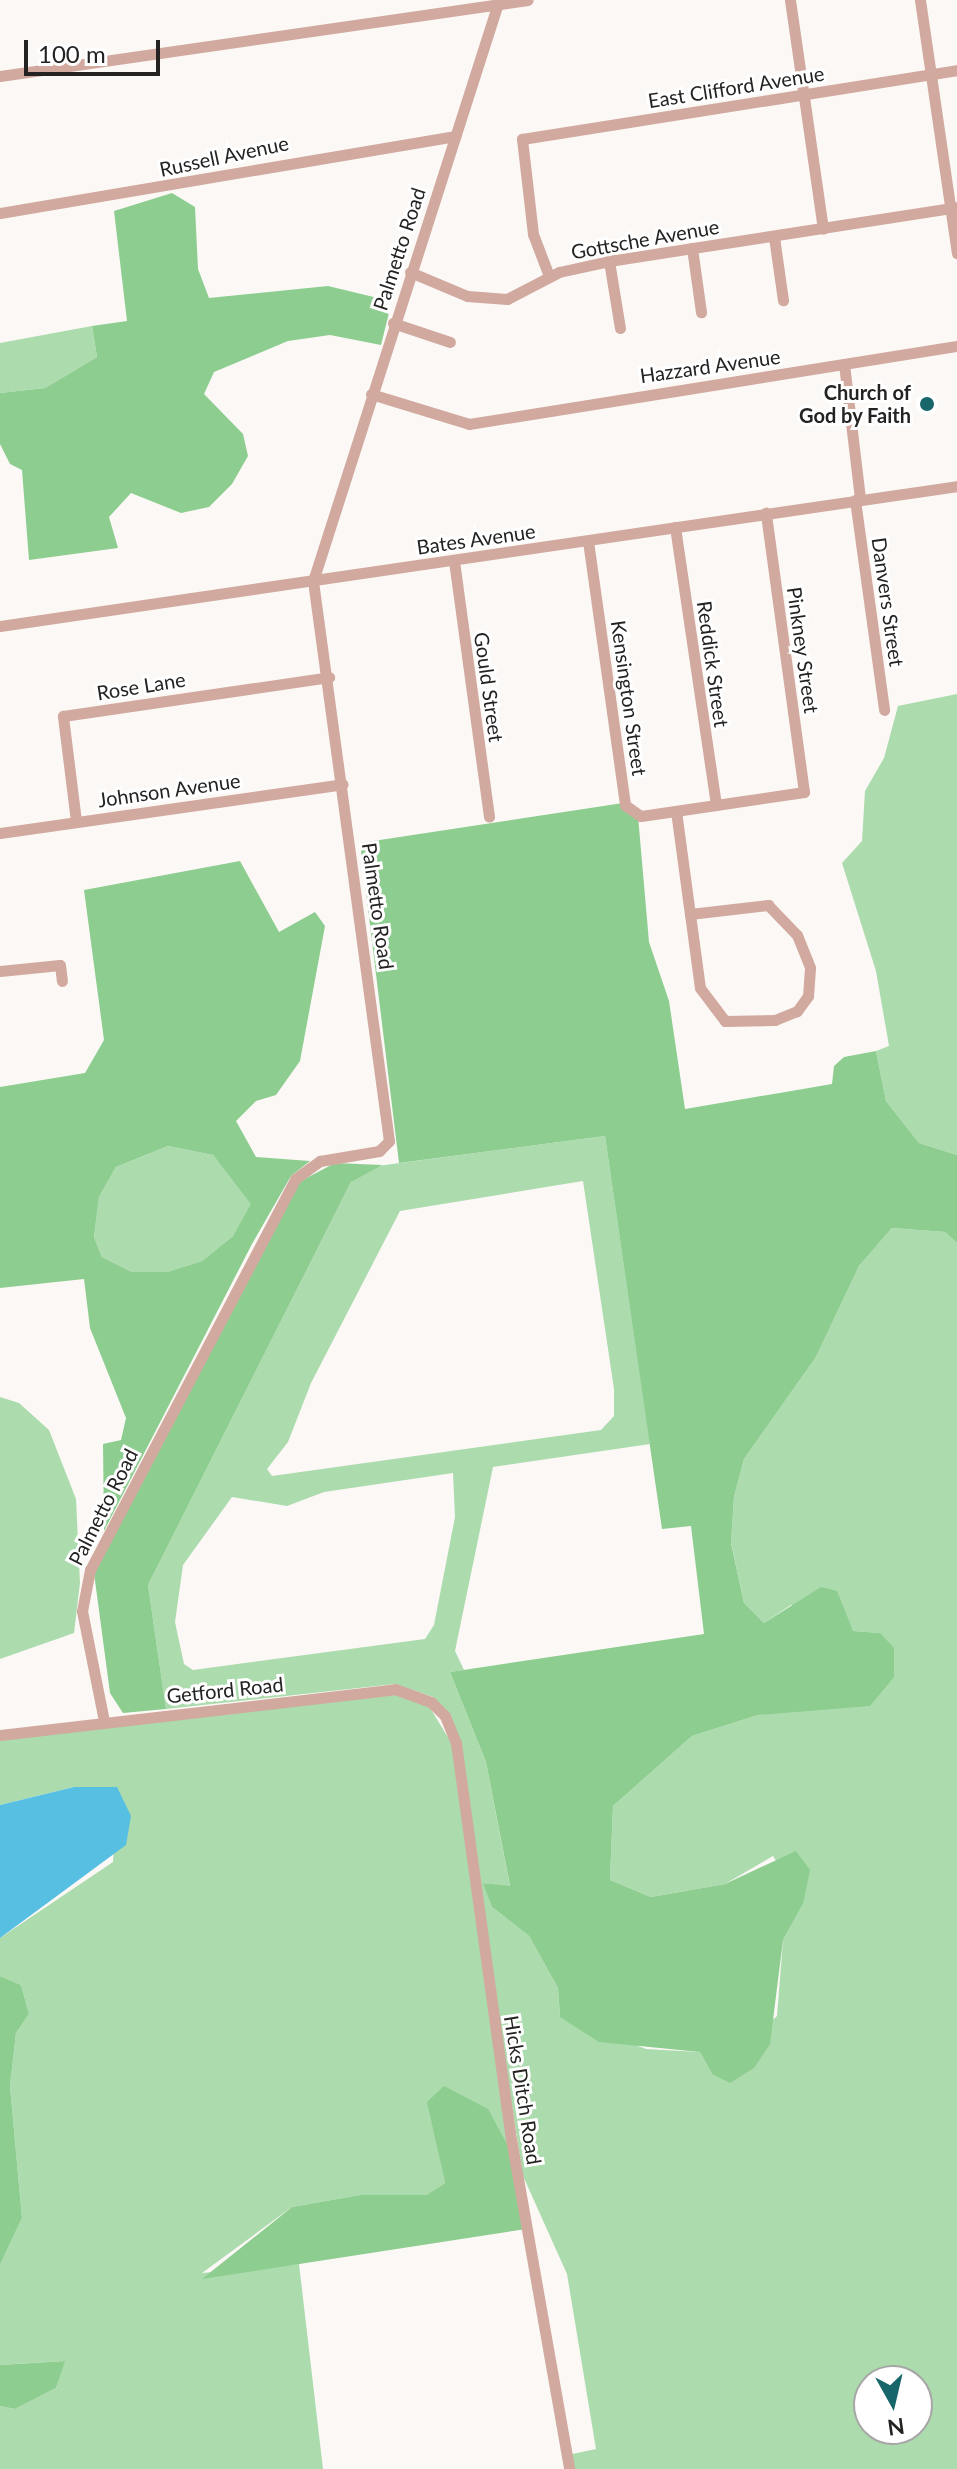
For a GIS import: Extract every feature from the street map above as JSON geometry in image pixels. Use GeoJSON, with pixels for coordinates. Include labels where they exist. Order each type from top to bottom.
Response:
{"type":"FeatureCollection","features":[{"type":"Feature","properties":{"kind":"street"},"geometry":{"type":"LineString","coordinates":[[0,76],[528,0]]}},
{"type":"Feature","properties":{"kind":"street"},"geometry":{"type":"LineString","coordinates":[[790,0],[823,229],[954,207]]}},
{"type":"Feature","properties":{"kind":"street"},"geometry":{"type":"LineString","coordinates":[[920,0],[954,207],[957,253]]}},
{"type":"Feature","properties":{"kind":"street","name":"Palmetto Road"},"geometry":{"type":"LineString","coordinates":[[104,1721],[82,1611],[90,1570],[295,1179],[320,1161],[379,1151],[389,1141],[329,677],[313,581],[393,323],[500,2]]}},
{"type":"Feature","properties":{"kind":"street","name":"East Clifford Avenue"},"geometry":{"type":"LineString","coordinates":[[549,276],[533,234],[522,139],[957,70]]}},
{"type":"Feature","properties":{"kind":"street","name":"Russell Avenue"},"geometry":{"type":"LineString","coordinates":[[0,213],[456,136]]}},
{"type":"Feature","properties":{"kind":"street","name":"Gottsche Avenue"},"geometry":{"type":"LineString","coordinates":[[410,272],[492,300],[520,295],[549,276],[609,261],[823,229]]}},
{"type":"Feature","properties":{"kind":"street"},"geometry":{"type":"LineString","coordinates":[[774,237],[783,300]]}},
{"type":"Feature","properties":{"kind":"street"},"geometry":{"type":"LineString","coordinates":[[692,248],[701,312]]}},
{"type":"Feature","properties":{"kind":"street"},"geometry":{"type":"LineString","coordinates":[[609,261],[620,328]]}},
{"type":"Feature","properties":{"kind":"street"},"geometry":{"type":"LineString","coordinates":[[393,323],[450,342]]}},
{"type":"Feature","properties":{"kind":"street","name":"Hazzard Avenue"},"geometry":{"type":"LineString","coordinates":[[371,394],[469,424],[957,346]]}},
{"type":"Feature","properties":{"kind":"street","name":"Danvers Street"},"geometry":{"type":"LineString","coordinates":[[844,364],[884,710]]}},
{"type":"Feature","properties":{"kind":"street","name":"Bates Avenue"},"geometry":{"type":"LineString","coordinates":[[0,626],[957,486]]}},
{"type":"Feature","properties":{"kind":"street","name":"Pinkney Street"},"geometry":{"type":"LineString","coordinates":[[766,513],[804,792]]}},
{"type":"Feature","properties":{"kind":"street","name":"Reddick Street"},"geometry":{"type":"LineString","coordinates":[[675,527],[716,805]]}},
{"type":"Feature","properties":{"kind":"street","name":"Kensington Street"},"geometry":{"type":"LineString","coordinates":[[588,541],[625,805],[641,816],[804,792]]}},
{"type":"Feature","properties":{"kind":"street","name":"Gould Street"},"geometry":{"type":"LineString","coordinates":[[454,561],[489,817]]}},
{"type":"Feature","properties":{"kind":"street","name":"Rose Lane"},"geometry":{"type":"LineString","coordinates":[[76,821],[63,716],[329,677]]}},
{"type":"Feature","properties":{"kind":"street","name":"Johnson Avenue"},"geometry":{"type":"LineString","coordinates":[[0,833],[343,784]]}},
{"type":"Feature","properties":{"kind":"street"},"geometry":{"type":"LineString","coordinates":[[676,811],[700,988],[716,1016],[760,1022],[803,1005],[810,968],[781,911],[761,904],[690,914]]}},
{"type":"Feature","properties":{"kind":"street"},"geometry":{"type":"LineString","coordinates":[[0,971],[60,965],[62,981]]}},
{"type":"Feature","properties":{"kind":"street","name":"Getford Road"},"geometry":{"type":"LineString","coordinates":[[0,1735],[395,1689],[423,1697],[445,1716]]}},
{"type":"Feature","properties":{"kind":"street","name":"Hicks Ditch Road"},"geometry":{"type":"LineString","coordinates":[[445,1716],[456,1743],[510,2133],[569,2469]]}},
{"type":"Feature","properties":{"kind":"green space"},"geometry":{"type":"Polygon","coordinates":[[[172,193],[195,207],[198,269],[209,298],[328,286],[382,299],[390,309],[381,345],[330,335],[288,341],[214,372],[204,394],[243,434],[248,456],[232,484],[209,507],[181,513],[131,493],[109,517],[118,548],[29,560],[22,470],[10,464],[0,444],[0,393],[45,388],[97,357],[92,326],[127,321],[114,211],[172,193]]]}},
{"type":"Feature","properties":{"kind":"green space"},"geometry":{"type":"Polygon","coordinates":[[[92,326],[97,357],[45,388],[0,393],[0,343],[92,326]]]}},
{"type":"Feature","properties":{"kind":"green space"},"geometry":{"type":"Polygon","coordinates":[[[957,694],[957,1155],[919,1143],[886,1101],[876,1051],[889,1046],[876,971],[842,863],[862,841],[865,791],[884,758],[898,706],[957,694]]]}},
{"type":"Feature","properties":{"kind":"green space"},"geometry":{"type":"Polygon","coordinates":[[[623,803],[638,816],[649,942],[669,1001],[685,1109],[832,1084],[834,1066],[844,1057],[876,1051],[886,1101],[919,1143],[957,1155],[957,1243],[945,1232],[892,1228],[859,1266],[816,1357],[744,1459],[734,1497],[731,1543],[744,1603],[764,1623],[821,1587],[837,1591],[853,1631],[880,1633],[894,1648],[894,1677],[870,1706],[758,1715],[692,1736],[613,1806],[610,1880],[651,1897],[725,1884],[796,1851],[810,1870],[803,1904],[783,1940],[770,2044],[754,2068],[730,2083],[712,2074],[700,2052],[599,2042],[560,2017],[558,1988],[529,1936],[492,1907],[483,1883],[510,1886],[486,1762],[450,1672],[704,1634],[691,1526],[662,1529],[605,1136],[399,1163],[360,843],[623,803]]]}},
{"type":"Feature","properties":{"kind":"green space"},"geometry":{"type":"Polygon","coordinates":[[[240,861],[279,932],[315,912],[325,926],[300,1061],[276,1095],[256,1101],[236,1121],[256,1157],[310,1161],[291,1176],[252,1244],[104,1531],[103,1444],[121,1440],[126,1418],[90,1328],[84,1279],[0,1288],[0,1087],[85,1073],[104,1040],[84,890],[240,861]],[[168,1146],[116,1167],[99,1197],[94,1237],[102,1257],[132,1272],[167,1272],[202,1261],[233,1236],[251,1204],[213,1155],[168,1146]]]}},
{"type":"Feature","properties":{"kind":"green space"},"geometry":{"type":"Polygon","coordinates":[[[605,1136],[650,1444],[493,1467],[455,1651],[464,1670],[450,1672],[486,1762],[510,1887],[484,1883],[492,1907],[529,1936],[558,1988],[560,2017],[646,2049],[700,2052],[712,2074],[777,2016],[783,1940],[803,1904],[773,1856],[725,1884],[651,1897],[610,1880],[613,1806],[692,1736],[758,1715],[808,1709],[880,1633],[853,1631],[841,1608],[791,1605],[764,1623],[744,1603],[731,1542],[734,1497],[744,1459],[816,1357],[859,1266],[892,1228],[945,1232],[957,1243],[957,2469],[574,2469],[572,2454],[596,2449],[567,2274],[523,2176],[451,1715],[433,1697],[395,1684],[166,1709],[148,1585],[351,1182],[370,1167],[605,1136]],[[583,1181],[400,1211],[311,1383],[288,1442],[267,1469],[272,1476],[601,1430],[614,1416],[614,1389],[583,1181]],[[453,1473],[324,1492],[287,1506],[232,1497],[183,1565],[175,1622],[184,1664],[193,1670],[425,1639],[434,1625],[455,1517],[453,1473]]]}},
{"type":"Feature","properties":{"kind":"green space"},"geometry":{"type":"Polygon","coordinates":[[[168,1146],[213,1155],[252,1204],[233,1236],[202,1261],[167,1272],[132,1272],[102,1257],[94,1237],[99,1197],[116,1167],[168,1146]]]}},
{"type":"Feature","properties":{"kind":"green space"},"geometry":{"type":"Polygon","coordinates":[[[335,1163],[382,1165],[351,1182],[148,1585],[166,1709],[123,1713],[110,1693],[94,1573],[299,1182],[335,1163]]]}},
{"type":"Feature","properties":{"kind":"green space"},"geometry":{"type":"Polygon","coordinates":[[[0,1397],[19,1403],[49,1430],[76,1499],[80,1583],[74,1633],[0,1659],[0,1397]]]}},
{"type":"Feature","properties":{"kind":"green space"},"geometry":{"type":"Polygon","coordinates":[[[395,1695],[429,1706],[452,1744],[508,2147],[428,2102],[445,2183],[428,2195],[360,2195],[292,2207],[202,2273],[299,2264],[323,2469],[0,2469],[0,2406],[15,2409],[56,2388],[64,2361],[0,2365],[0,2265],[22,2218],[10,2086],[16,2033],[29,2014],[21,1985],[0,1976],[0,1938],[113,1862],[117,1787],[74,1787],[0,1805],[0,1740],[395,1695]]]}},
{"type":"Feature","properties":{"kind":"green space"},"geometry":{"type":"Polygon","coordinates":[[[0,1976],[21,1985],[29,2014],[16,2033],[10,2086],[22,2218],[0,2265],[0,1976]]]}},
{"type":"Feature","properties":{"kind":"green space"},"geometry":{"type":"Polygon","coordinates":[[[444,2086],[488,2109],[508,2146],[526,2229],[202,2279],[292,2207],[360,2195],[427,2195],[445,2183],[427,2102],[444,2086]]]}},
{"type":"Feature","properties":{"kind":"green space"},"geometry":{"type":"Polygon","coordinates":[[[65,2361],[56,2388],[15,2409],[0,2406],[0,2365],[65,2361]]]}},
{"type":"Feature","properties":{"kind":"water"},"geometry":{"type":"Polygon","coordinates":[[[74,1787],[117,1787],[131,1816],[126,1845],[0,1938],[0,1805],[74,1787]]]}},
{"type":"Feature","properties":{"kind":"place","name":"Church of God by Faith"},"geometry":{"type":"Point","coordinates":[927,404]}}]}
